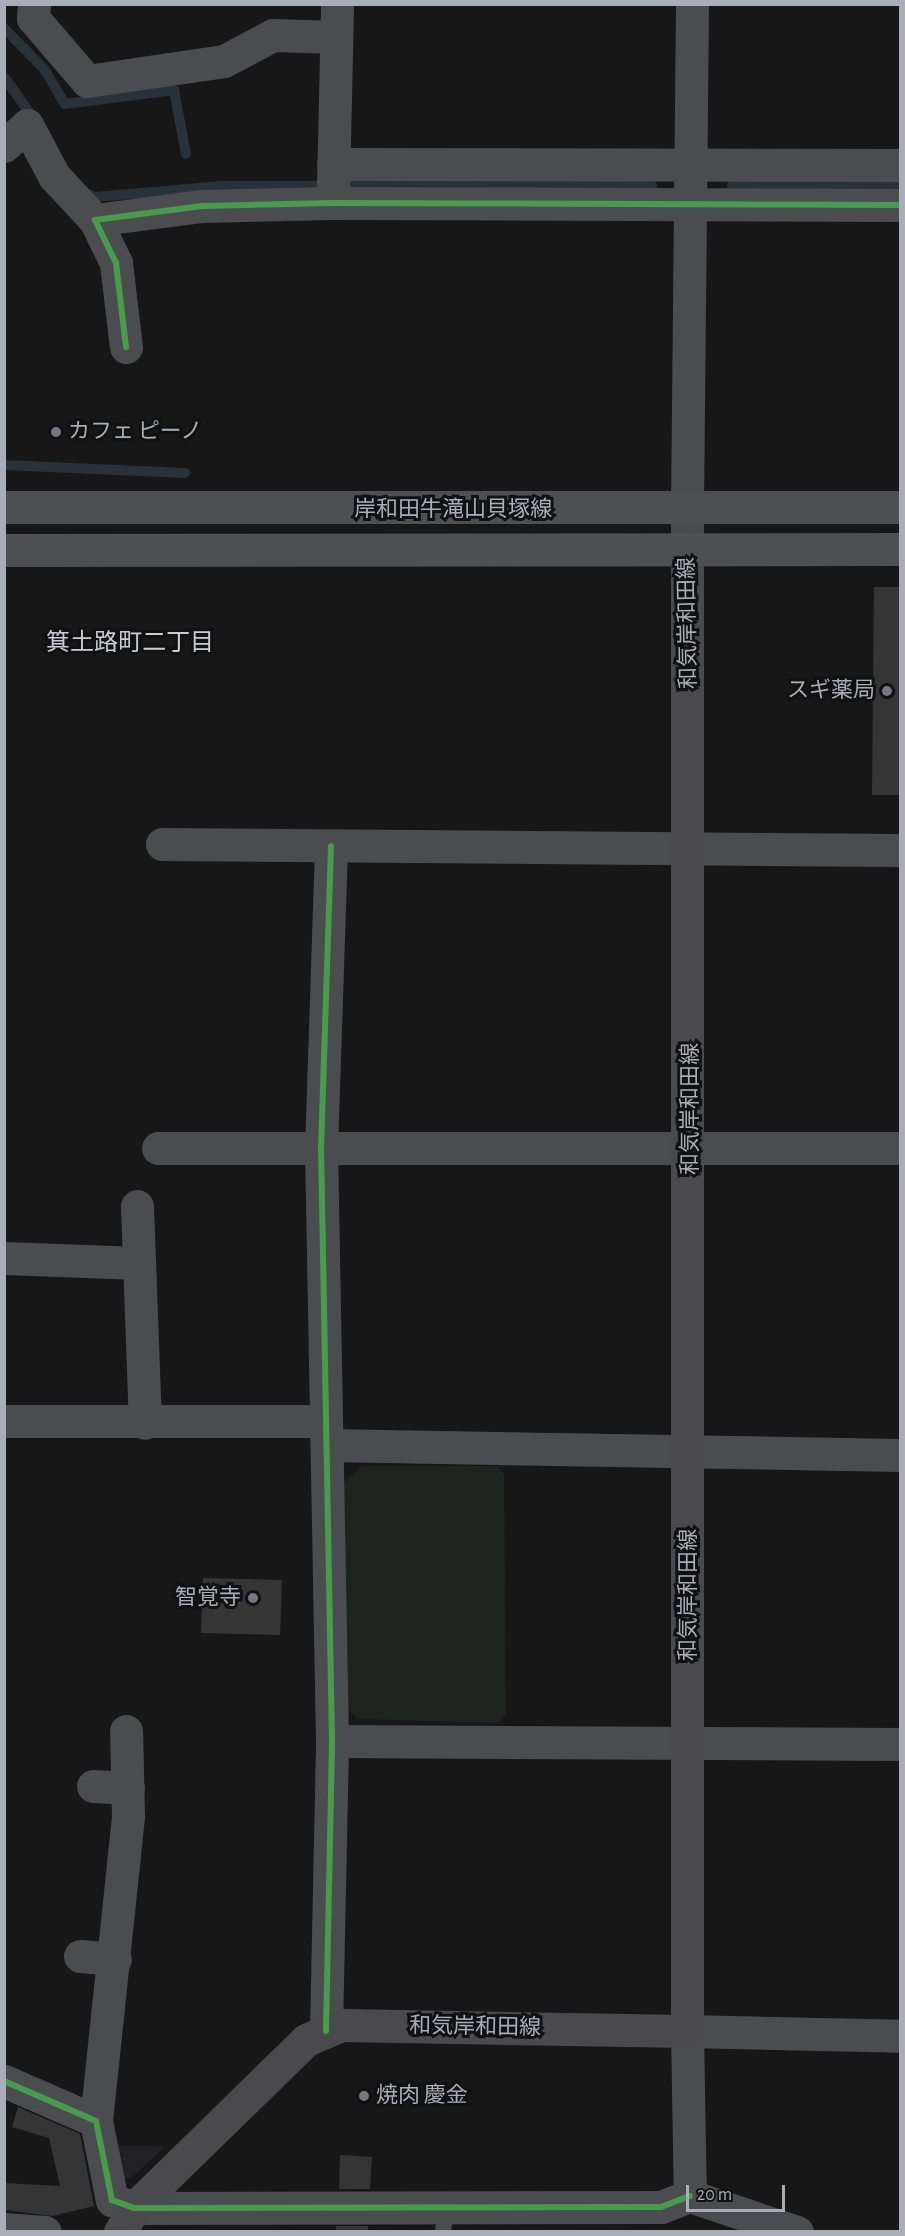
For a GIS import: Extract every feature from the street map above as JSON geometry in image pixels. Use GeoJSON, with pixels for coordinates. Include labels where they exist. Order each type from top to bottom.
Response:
{"type":"FeatureCollection","features":[{"type":"Feature","properties":{"kind":"main road","name":"岸和田牛滝山貝塚線"},"geometry":{"type":"LineString","coordinates":[[4,507],[900,507]]}},
{"type":"Feature","properties":{"kind":"main road","name":"和気岸和田線"},"geometry":{"type":"LineString","coordinates":[[127,2220],[306,2040],[342,2025],[687,2031],[692,852],[687,508]]}},
{"type":"Feature","properties":{"kind":"main road","name":"岸和田牛滝山貝塚線"},"geometry":{"type":"LineString","coordinates":[[4,550],[687,547],[900,549]]}},
{"type":"Feature","properties":{"kind":"street"},"geometry":{"type":"LineString","coordinates":[[34,4],[33,18],[87,81],[224,61],[273,35],[336,38]]}},
{"type":"Feature","properties":{"kind":"street"},"geometry":{"type":"LineString","coordinates":[[333,185],[337,4]]}},
{"type":"Feature","properties":{"kind":"street"},"geometry":{"type":"LineString","coordinates":[[687,508],[692,204],[692,4]]}},
{"type":"Feature","properties":{"kind":"street"},"geometry":{"type":"LineString","coordinates":[[4,146],[27,125],[54,176],[95,220],[116,263],[126,347]]}},
{"type":"Feature","properties":{"kind":"street"},"geometry":{"type":"LineString","coordinates":[[95,220],[333,185],[692,165],[900,165]]}},
{"type":"Feature","properties":{"kind":"street"},"geometry":{"type":"LineString","coordinates":[[333,185],[692,204],[900,205]]}},
{"type":"Feature","properties":{"kind":"street"},"geometry":{"type":"LineString","coordinates":[[162,844],[692,852],[900,850]]}},
{"type":"Feature","properties":{"kind":"street"},"geometry":{"type":"LineString","coordinates":[[326,2031],[332,1741],[321,1149],[331,846]]}},
{"type":"Feature","properties":{"kind":"street"},"geometry":{"type":"LineString","coordinates":[[158,1148],[321,1149],[690,1144],[900,1148]]}},
{"type":"Feature","properties":{"kind":"street"},"geometry":{"type":"LineString","coordinates":[[137,1206],[145,1422]]}},
{"type":"Feature","properties":{"kind":"street"},"geometry":{"type":"LineString","coordinates":[[4,1258],[139,1263]]}},
{"type":"Feature","properties":{"kind":"street"},"geometry":{"type":"LineString","coordinates":[[4,1421],[145,1422],[690,1455],[900,1455]]}},
{"type":"Feature","properties":{"kind":"street"},"geometry":{"type":"LineString","coordinates":[[126,1731],[128,1788],[115,1959],[96,2121],[112,2200],[127,2220],[629,2220],[690,2196],[797,2232]]}},
{"type":"Feature","properties":{"kind":"street"},"geometry":{"type":"LineString","coordinates":[[332,1741],[900,1744]]}},
{"type":"Feature","properties":{"kind":"street"},"geometry":{"type":"LineString","coordinates":[[93,1786],[128,1788]]}},
{"type":"Feature","properties":{"kind":"street"},"geometry":{"type":"LineString","coordinates":[[80,1956],[115,1959]]}},
{"type":"Feature","properties":{"kind":"street"},"geometry":{"type":"LineString","coordinates":[[690,2196],[687,2031],[900,2036]]}},
{"type":"Feature","properties":{"kind":"street"},"geometry":{"type":"LineString","coordinates":[[4,2080],[96,2121]]}},
{"type":"Feature","properties":{"kind":"street"},"geometry":{"type":"LineString","coordinates":[[4,2229],[45,2232]]}},
{"type":"Feature","properties":{"kind":"shaded area"},"geometry":{"type":"Polygon","coordinates":[[[362,1466],[497,1466],[504,1474],[506,1715],[498,1723],[357,1719],[344,1705],[344,1483],[362,1466]]]}},
{"type":"Feature","properties":{"kind":"shaded area"},"geometry":{"type":"Polygon","coordinates":[[[116,2145],[165,2147],[131,2178],[119,2178],[116,2145]]]}},
{"type":"Feature","properties":{"kind":"building","name":"スギ薬局"},"geometry":{"type":"Polygon","coordinates":[[[874,587],[900,587],[900,795],[872,795],[874,587]]]}},
{"type":"Feature","properties":{"kind":"building"},"geometry":{"type":"Polygon","coordinates":[[[203,1578],[282,1580],[280,1635],[201,1633],[203,1578]]]}},
{"type":"Feature","properties":{"kind":"building"},"geometry":{"type":"Polygon","coordinates":[[[18,2107],[80,2134],[94,2206],[53,2216],[4,2210],[4,2183],[60,2186],[49,2138],[12,2127],[18,2107]]]}},
{"type":"Feature","properties":{"kind":"building"},"geometry":{"type":"Polygon","coordinates":[[[340,2155],[372,2157],[370,2189],[339,2189],[340,2155]]]}},
{"type":"Feature","properties":{"kind":"building"},"geometry":{"type":"Polygon","coordinates":[[[336,2226],[368,2226],[368,2232],[336,2232],[336,2226]]]}},
{"type":"Feature","properties":{"kind":"waterway"},"geometry":{"type":"LineString","coordinates":[[4,28],[45,70],[65,104],[174,90],[186,154]]}},
{"type":"Feature","properties":{"kind":"waterway"},"geometry":{"type":"LineString","coordinates":[[4,77],[35,120]]}},
{"type":"Feature","properties":{"kind":"waterway"},"geometry":{"type":"LineString","coordinates":[[85,193],[96,197],[223,186],[652,186]]}},
{"type":"Feature","properties":{"kind":"waterway"},"geometry":{"type":"LineString","coordinates":[[732,186],[900,186]]}},
{"type":"Feature","properties":{"kind":"waterway"},"geometry":{"type":"LineString","coordinates":[[4,465],[185,473]]}},
{"type":"Feature","properties":{"kind":"cycle path"},"geometry":{"type":"LineString","coordinates":[[126,347],[116,263],[95,220],[202,206],[332,203],[900,205]]}},
{"type":"Feature","properties":{"kind":"cycle path"},"geometry":{"type":"LineString","coordinates":[[326,2031],[332,1741],[321,1149],[331,846]]}},
{"type":"Feature","properties":{"kind":"cycle path"},"geometry":{"type":"LineString","coordinates":[[4,2081],[96,2121],[112,2200],[134,2208],[661,2207],[690,2196]]}},
{"type":"Feature","properties":{"kind":"place","name":"カフェ ピーノ"},"geometry":{"type":"Point","coordinates":[56,432]}},
{"type":"Feature","properties":{"kind":"place","name":"スギ薬局"},"geometry":{"type":"Point","coordinates":[887,691]}},
{"type":"Feature","properties":{"kind":"place","name":"智覚寺"},"geometry":{"type":"Point","coordinates":[253,1598]}},
{"type":"Feature","properties":{"kind":"place","name":"焼肉 慶金"},"geometry":{"type":"Point","coordinates":[364,2096]}},
{"type":"Feature","properties":{"kind":"district","name":"箕土路町二丁目"},"geometry":{"type":"Point","coordinates":[130,644]}}]}
